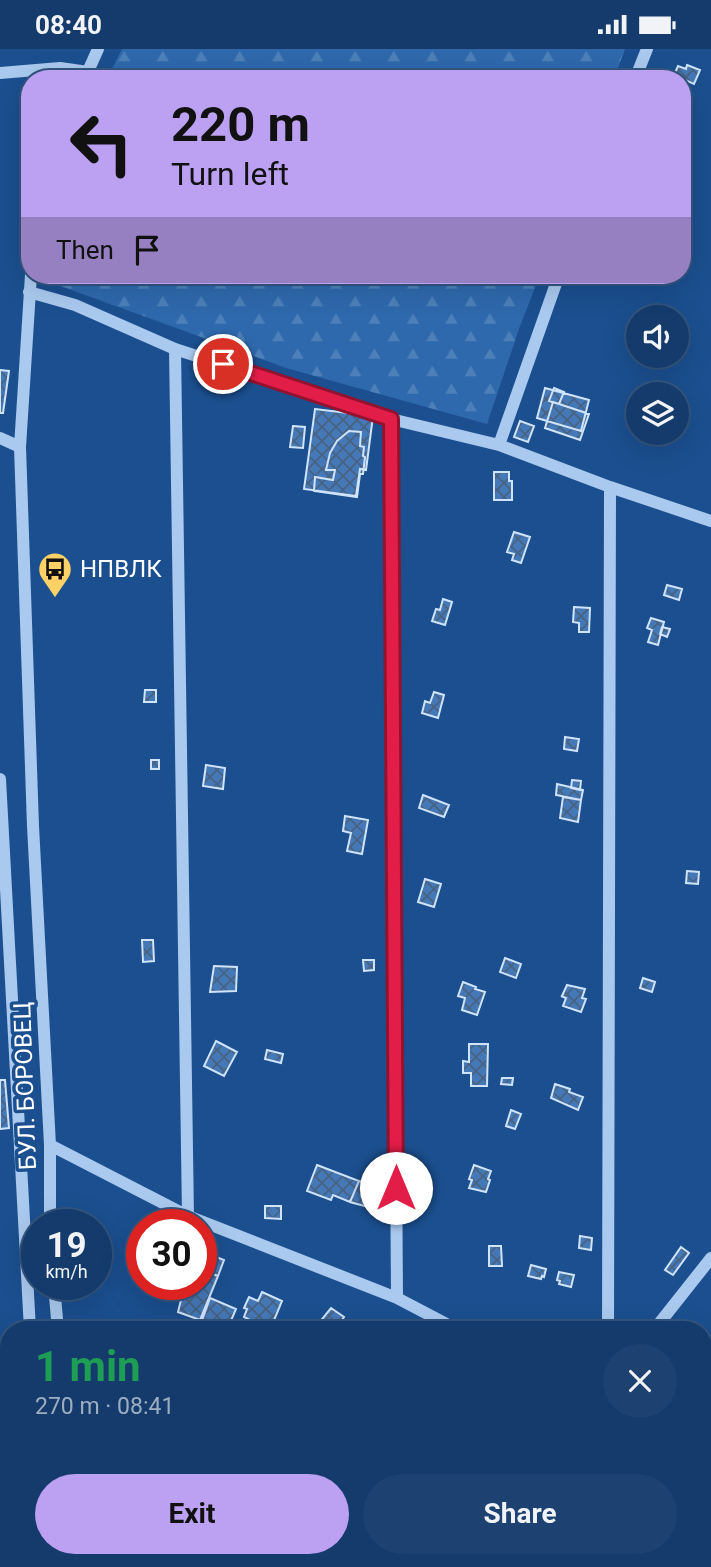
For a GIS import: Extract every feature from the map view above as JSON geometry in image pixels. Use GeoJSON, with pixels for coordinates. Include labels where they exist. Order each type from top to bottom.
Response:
{"type":"FeatureCollection","features":[{"type":"Feature","properties":{"kind":"street"},"geometry":{"type":"LineString","coordinates":[[88,70],[98,49]]}},
{"type":"Feature","properties":{"kind":"street"},"geometry":{"type":"LineString","coordinates":[[639,70],[647,49]]}},
{"type":"Feature","properties":{"kind":"street"},"geometry":{"type":"LineString","coordinates":[[36,70],[67,70]]}},
{"type":"Feature","properties":{"kind":"street"},"geometry":{"type":"LineString","coordinates":[[0,73],[21,71]]}},
{"type":"Feature","properties":{"kind":"street","name":"БУЛ. БОРОВЕЦ"},"geometry":{"type":"LineString","coordinates":[[30,284],[20,447],[33,826],[50,1145],[50,1209]]}},
{"type":"Feature","properties":{"kind":"street"},"geometry":{"type":"LineString","coordinates":[[499,445],[556,284]]}},
{"type":"Feature","properties":{"kind":"street"},"geometry":{"type":"LineString","coordinates":[[29,292],[75,305],[175,349],[391,419],[499,445],[711,521]]}},
{"type":"Feature","properties":{"kind":"street"},"geometry":{"type":"LineString","coordinates":[[175,349],[188,1209]]}},
{"type":"Feature","properties":{"kind":"street"},"geometry":{"type":"LineString","coordinates":[[391,419],[397,1298]]}},
{"type":"Feature","properties":{"kind":"street"},"geometry":{"type":"LineString","coordinates":[[0,438],[20,447]]}},
{"type":"Feature","properties":{"kind":"street"},"geometry":{"type":"LineString","coordinates":[[608,1321],[610,487]]}},
{"type":"Feature","properties":{"kind":"street"},"geometry":{"type":"LineString","coordinates":[[0,779],[30,1321]]}},
{"type":"Feature","properties":{"kind":"street"},"geometry":{"type":"LineString","coordinates":[[50,1145],[174,1209]]}},
{"type":"Feature","properties":{"kind":"street"},"geometry":{"type":"LineString","coordinates":[[217,1227],[397,1298],[441,1321]]}},
{"type":"Feature","properties":{"kind":"street"},"geometry":{"type":"LineString","coordinates":[[661,1321],[711,1258]]}},
{"type":"Feature","properties":{"kind":"street"},"geometry":{"type":"LineString","coordinates":[[55,1300],[57,1321]]}},
{"type":"Feature","properties":{"kind":"green space"},"geometry":{"type":"Polygon","coordinates":[[[122,49],[625,49],[617,70],[112,70],[122,49]]]}},
{"type":"Feature","properties":{"kind":"green space"},"geometry":{"type":"Polygon","coordinates":[[[55,284],[536,284],[487,424],[286,368],[55,284]]]}},
{"type":"Feature","properties":{"kind":"building"},"geometry":{"type":"Polygon","coordinates":[[[687,65],[700,70],[694,84],[691,83],[691,70],[676,70],[678,66],[686,69],[687,65]]]}},
{"type":"Feature","properties":{"kind":"building"},"geometry":{"type":"Polygon","coordinates":[[[0,370],[9,371],[3,413],[0,413],[0,370]]]}},
{"type":"Feature","properties":{"kind":"building"},"geometry":{"type":"Polygon","coordinates":[[[545,388],[589,400],[581,431],[537,418],[545,388]]]}},
{"type":"Feature","properties":{"kind":"building"},"geometry":{"type":"Polygon","coordinates":[[[554,388],[564,392],[559,404],[549,401],[554,388]]]}},
{"type":"Feature","properties":{"kind":"building"},"geometry":{"type":"Polygon","coordinates":[[[553,402],[589,414],[580,440],[545,428],[553,402]]]}},
{"type":"Feature","properties":{"kind":"building"},"geometry":{"type":"Polygon","coordinates":[[[315,409],[373,416],[366,470],[360,469],[356,496],[304,489],[315,409]]]}},
{"type":"Feature","properties":{"kind":"building"},"geometry":{"type":"Polygon","coordinates":[[[520,421],[534,426],[528,442],[514,437],[520,421]]]}},
{"type":"Feature","properties":{"kind":"building"},"geometry":{"type":"Polygon","coordinates":[[[293,426],[305,427],[303,448],[290,447],[293,426]]]}},
{"type":"Feature","properties":{"kind":"building"},"geometry":{"type":"Polygon","coordinates":[[[349,431],[361,432],[360,446],[364,447],[363,474],[360,474],[357,497],[314,491],[315,477],[333,480],[335,470],[326,470],[330,453],[337,441],[349,431]]]}},
{"type":"Feature","properties":{"kind":"building"},"geometry":{"type":"Polygon","coordinates":[[[494,472],[509,472],[512,500],[494,500],[494,472]]]}},
{"type":"Feature","properties":{"kind":"building"},"geometry":{"type":"Polygon","coordinates":[[[514,532],[530,537],[521,563],[512,560],[514,554],[507,552],[514,532]]]}},
{"type":"Feature","properties":{"kind":"building"},"geometry":{"type":"Polygon","coordinates":[[[667,585],[682,589],[679,600],[664,595],[667,585]]]}},
{"type":"Feature","properties":{"kind":"building"},"geometry":{"type":"Polygon","coordinates":[[[443,599],[452,602],[445,625],[432,621],[436,609],[440,610],[443,599]]]}},
{"type":"Feature","properties":{"kind":"building"},"geometry":{"type":"Polygon","coordinates":[[[574,607],[590,608],[589,632],[579,632],[579,623],[573,622],[574,607]]]}},
{"type":"Feature","properties":{"kind":"building"},"geometry":{"type":"Polygon","coordinates":[[[651,618],[664,622],[658,645],[648,642],[652,630],[647,628],[651,618]]]}},
{"type":"Feature","properties":{"kind":"building"},"geometry":{"type":"Polygon","coordinates":[[[662,627],[670,629],[667,637],[660,634],[662,627]]]}},
{"type":"Feature","properties":{"kind":"building"},"geometry":{"type":"Polygon","coordinates":[[[145,690],[156,690],[156,702],[144,702],[145,690]]]}},
{"type":"Feature","properties":{"kind":"building"},"geometry":{"type":"Polygon","coordinates":[[[434,692],[444,695],[438,718],[422,713],[425,701],[430,703],[434,692]]]}},
{"type":"Feature","properties":{"kind":"building"},"geometry":{"type":"Polygon","coordinates":[[[565,737],[579,739],[577,751],[564,749],[565,737]]]}},
{"type":"Feature","properties":{"kind":"building"},"geometry":{"type":"Polygon","coordinates":[[[151,760],[159,760],[159,769],[151,769],[151,760]]]}},
{"type":"Feature","properties":{"kind":"building"},"geometry":{"type":"Polygon","coordinates":[[[206,765],[225,768],[223,789],[203,786],[206,765]]]}},
{"type":"Feature","properties":{"kind":"building"},"geometry":{"type":"Polygon","coordinates":[[[572,780],[581,781],[580,790],[571,788],[572,780]]]}},
{"type":"Feature","properties":{"kind":"building"},"geometry":{"type":"Polygon","coordinates":[[[557,784],[583,790],[581,800],[556,795],[557,784]]]}},
{"type":"Feature","properties":{"kind":"building"},"geometry":{"type":"Polygon","coordinates":[[[423,795],[449,805],[444,817],[419,808],[423,795]]]}},
{"type":"Feature","properties":{"kind":"building"},"geometry":{"type":"Polygon","coordinates":[[[563,797],[581,800],[578,822],[560,818],[563,797]]]}},
{"type":"Feature","properties":{"kind":"building"},"geometry":{"type":"Polygon","coordinates":[[[345,816],[368,820],[362,854],[347,851],[351,833],[343,831],[345,816]]]}},
{"type":"Feature","properties":{"kind":"building"},"geometry":{"type":"Polygon","coordinates":[[[687,871],[699,872],[698,884],[686,883],[687,871]]]}},
{"type":"Feature","properties":{"kind":"building"},"geometry":{"type":"Polygon","coordinates":[[[425,879],[441,884],[434,907],[418,902],[425,879]]]}},
{"type":"Feature","properties":{"kind":"building"},"geometry":{"type":"Polygon","coordinates":[[[142,940],[153,940],[154,961],[143,962],[142,940]]]}},
{"type":"Feature","properties":{"kind":"building"},"geometry":{"type":"Polygon","coordinates":[[[505,958],[521,964],[516,978],[500,972],[505,958]]]}},
{"type":"Feature","properties":{"kind":"building"},"geometry":{"type":"Polygon","coordinates":[[[363,960],[374,960],[374,970],[364,971],[363,960]]]}},
{"type":"Feature","properties":{"kind":"building"},"geometry":{"type":"Polygon","coordinates":[[[214,966],[237,967],[236,991],[210,992],[214,966]]]}},
{"type":"Feature","properties":{"kind":"building"},"geometry":{"type":"Polygon","coordinates":[[[643,978],[655,982],[652,992],[640,988],[643,978]]]}},
{"type":"Feature","properties":{"kind":"building"},"geometry":{"type":"Polygon","coordinates":[[[463,982],[485,992],[477,1015],[462,1010],[465,998],[458,996],[463,982]]]}},
{"type":"Feature","properties":{"kind":"building"},"geometry":{"type":"Polygon","coordinates":[[[567,985],[585,989],[582,998],[586,999],[581,1012],[563,1006],[566,998],[561,996],[567,985]]]}},
{"type":"Feature","properties":{"kind":"building"},"geometry":{"type":"Polygon","coordinates":[[[216,1041],[237,1052],[224,1076],[204,1066],[216,1041]]]}},
{"type":"Feature","properties":{"kind":"building"},"geometry":{"type":"Polygon","coordinates":[[[469,1044],[488,1044],[487,1086],[471,1086],[471,1073],[463,1073],[463,1061],[469,1062],[469,1044]]]}},
{"type":"Feature","properties":{"kind":"building"},"geometry":{"type":"Polygon","coordinates":[[[267,1050],[283,1054],[281,1063],[265,1059],[267,1050]]]}},
{"type":"Feature","properties":{"kind":"building"},"geometry":{"type":"Polygon","coordinates":[[[502,1078],[513,1078],[512,1085],[501,1084],[502,1078]]]}},
{"type":"Feature","properties":{"kind":"building"},"geometry":{"type":"Polygon","coordinates":[[[0,1080],[5,1080],[9,1128],[0,1129],[0,1080]]]}},
{"type":"Feature","properties":{"kind":"building"},"geometry":{"type":"Polygon","coordinates":[[[555,1084],[583,1097],[578,1110],[551,1098],[555,1084]]]}},
{"type":"Feature","properties":{"kind":"building"},"geometry":{"type":"Polygon","coordinates":[[[511,1110],[521,1114],[515,1129],[506,1126],[511,1110]]]}},
{"type":"Feature","properties":{"kind":"building"},"geometry":{"type":"Polygon","coordinates":[[[317,1165],[359,1181],[350,1202],[333,1195],[331,1200],[307,1191],[317,1165]]]}},
{"type":"Feature","properties":{"kind":"building"},"geometry":{"type":"Polygon","coordinates":[[[474,1165],[491,1171],[486,1192],[469,1188],[474,1165]]]}},
{"type":"Feature","properties":{"kind":"building"},"geometry":{"type":"Polygon","coordinates":[[[359,1181],[372,1186],[368,1207],[350,1202],[359,1181]]]}},
{"type":"Feature","properties":{"kind":"building"},"geometry":{"type":"Polygon","coordinates":[[[265,1206],[281,1206],[281,1219],[265,1218],[265,1206]]]}},
{"type":"Feature","properties":{"kind":"building"},"geometry":{"type":"Polygon","coordinates":[[[580,1236],[592,1238],[591,1250],[579,1248],[580,1236]]]}},
{"type":"Feature","properties":{"kind":"building"},"geometry":{"type":"Polygon","coordinates":[[[489,1246],[501,1246],[502,1266],[489,1266],[489,1246]]]}},
{"type":"Feature","properties":{"kind":"building"},"geometry":{"type":"Polygon","coordinates":[[[681,1247],[689,1253],[673,1275],[665,1270],[681,1247]]]}},
{"type":"Feature","properties":{"kind":"building"},"geometry":{"type":"Polygon","coordinates":[[[217,1257],[224,1260],[217,1276],[217,1257]]]}},
{"type":"Feature","properties":{"kind":"building"},"geometry":{"type":"Polygon","coordinates":[[[531,1265],[546,1269],[544,1277],[541,1279],[528,1276],[531,1265]]]}},
{"type":"Feature","properties":{"kind":"building"},"geometry":{"type":"Polygon","coordinates":[[[559,1272],[574,1275],[571,1287],[559,1284],[559,1272]]]}},
{"type":"Feature","properties":{"kind":"building"},"geometry":{"type":"Polygon","coordinates":[[[262,1292],[282,1301],[274,1321],[252,1321],[244,1317],[247,1309],[244,1308],[249,1297],[258,1301],[262,1292]]]}},
{"type":"Feature","properties":{"kind":"building"},"geometry":{"type":"Polygon","coordinates":[[[181,1300],[208,1300],[200,1320],[178,1312],[181,1300]]]}},
{"type":"Feature","properties":{"kind":"building"},"geometry":{"type":"Polygon","coordinates":[[[209,1300],[236,1309],[231,1321],[202,1321],[209,1300]]]}},
{"type":"Feature","properties":{"kind":"building"},"geometry":{"type":"Polygon","coordinates":[[[331,1308],[344,1317],[341,1321],[320,1321],[331,1308]]]}},
{"type":"Feature","properties":{"kind":"place","name":"НПВЛК"},"geometry":{"type":"Point","coordinates":[55,599]}},
{"type":"Feature","properties":{"kind":"route"},"geometry":{"type":"LineString","coordinates":[[223,364],[391,419],[396,1188]]}}]}
